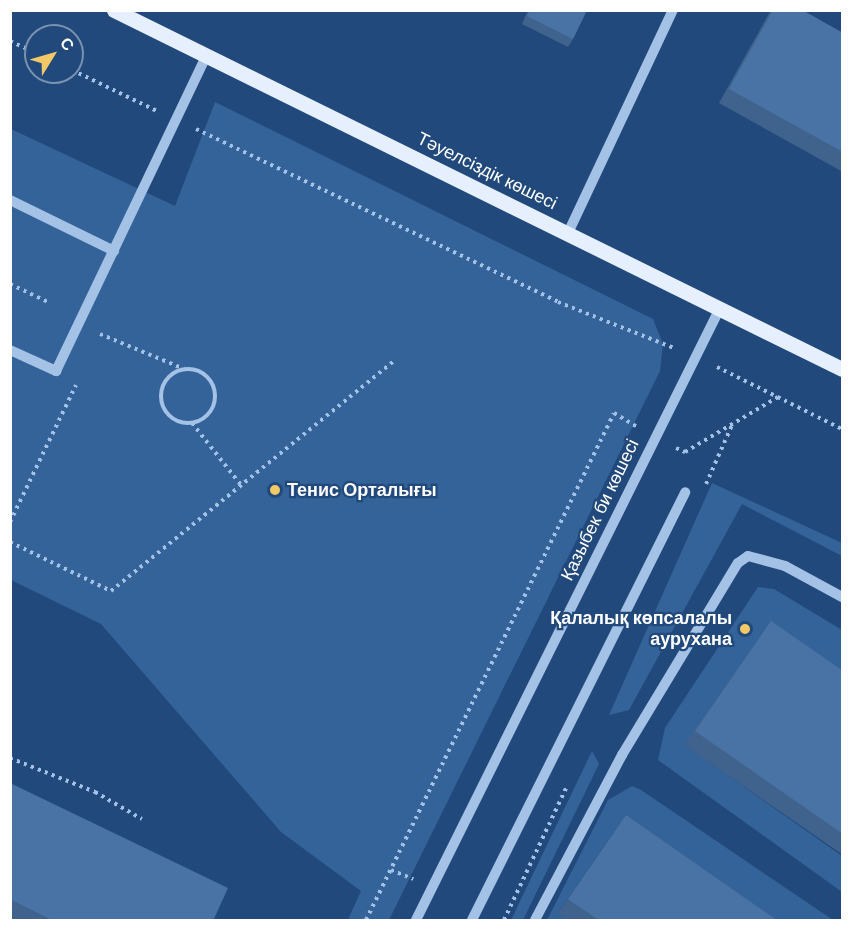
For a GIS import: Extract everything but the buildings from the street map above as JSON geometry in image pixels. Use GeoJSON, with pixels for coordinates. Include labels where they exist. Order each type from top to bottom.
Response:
{"type":"FeatureCollection","features":[{"type":"Feature","properties":{"kind":"main road","name":"Тәуелсіздік көшесі"},"geometry":{"type":"LineString","coordinates":[[114,10],[843,369]]}},
{"type":"Feature","properties":{"kind":"street"},"geometry":{"type":"LineString","coordinates":[[568,233],[673,10]]}},
{"type":"Feature","properties":{"kind":"street"},"geometry":{"type":"LineString","coordinates":[[10,350],[56,371],[178,121],[207,54]]}},
{"type":"Feature","properties":{"kind":"street"},"geometry":{"type":"LineString","coordinates":[[10,200],[114,251]]}},
{"type":"Feature","properties":{"kind":"street","name":"Қазыбек би көшесі"},"geometry":{"type":"LineString","coordinates":[[416,921],[694,356],[720,308]]}},
{"type":"Feature","properties":{"kind":"street"},"geometry":{"type":"LineString","coordinates":[[472,921],[685,492]]}},
{"type":"Feature","properties":{"kind":"street"},"geometry":{"type":"LineString","coordinates":[[535,921],[622,755],[738,563],[748,556],[785,566],[843,597]]}},
{"type":"Feature","properties":{"kind":"path"},"geometry":{"type":"LineString","coordinates":[[10,41],[24,47]]}},
{"type":"Feature","properties":{"kind":"path"},"geometry":{"type":"LineString","coordinates":[[84,76],[558,302],[694,356],[843,429]]}},
{"type":"Feature","properties":{"kind":"path"},"geometry":{"type":"LineString","coordinates":[[10,284],[48,302]]}},
{"type":"Feature","properties":{"kind":"path"},"geometry":{"type":"LineString","coordinates":[[100,334],[210,380],[215,396],[210,412],[192,423]]}},
{"type":"Feature","properties":{"kind":"path"},"geometry":{"type":"LineString","coordinates":[[10,542],[111,591],[394,361]]}},
{"type":"Feature","properties":{"kind":"path"},"geometry":{"type":"LineString","coordinates":[[185,369],[168,377],[161,403],[171,418],[192,423],[241,485]]}},
{"type":"Feature","properties":{"kind":"path"},"geometry":{"type":"LineString","coordinates":[[366,921],[614,413],[685,452],[778,397]]}},
{"type":"Feature","properties":{"kind":"path"},"geometry":{"type":"LineString","coordinates":[[10,758],[95,792],[142,819]]}},
{"type":"Feature","properties":{"kind":"shaded area","name":"Тенис Орталығы"},"geometry":{"type":"Polygon","coordinates":[[[215,102],[653,319],[663,344],[660,371],[389,920],[348,920],[361,891],[281,832],[101,624],[11,580],[11,129],[175,206],[215,102]]]}},
{"type":"Feature","properties":{"kind":"shaded area"},"geometry":{"type":"Polygon","coordinates":[[[712,483],[842,543],[842,556],[742,504],[629,710],[609,715],[712,483]]]}},
{"type":"Feature","properties":{"kind":"shaded area"},"geometry":{"type":"Polygon","coordinates":[[[758,587],[774,589],[842,630],[842,692],[685,745],[842,856],[842,892],[658,760],[665,728],[758,587]]]}},
{"type":"Feature","properties":{"kind":"shaded area"},"geometry":{"type":"Polygon","coordinates":[[[592,751],[599,764],[523,920],[511,920],[592,751]]]}},
{"type":"Feature","properties":{"kind":"shaded area"},"geometry":{"type":"Polygon","coordinates":[[[632,786],[833,920],[747,920],[616,829],[558,913],[569,920],[547,920],[608,800],[632,786]]]}},
{"type":"Feature","properties":{"kind":"place","name":"Тенис Орталығы"},"geometry":{"type":"Point","coordinates":[275,490]}},
{"type":"Feature","properties":{"kind":"place","name":"Қалалық көпсалалы аурухана"},"geometry":{"type":"Point","coordinates":[745,629]}}]}
